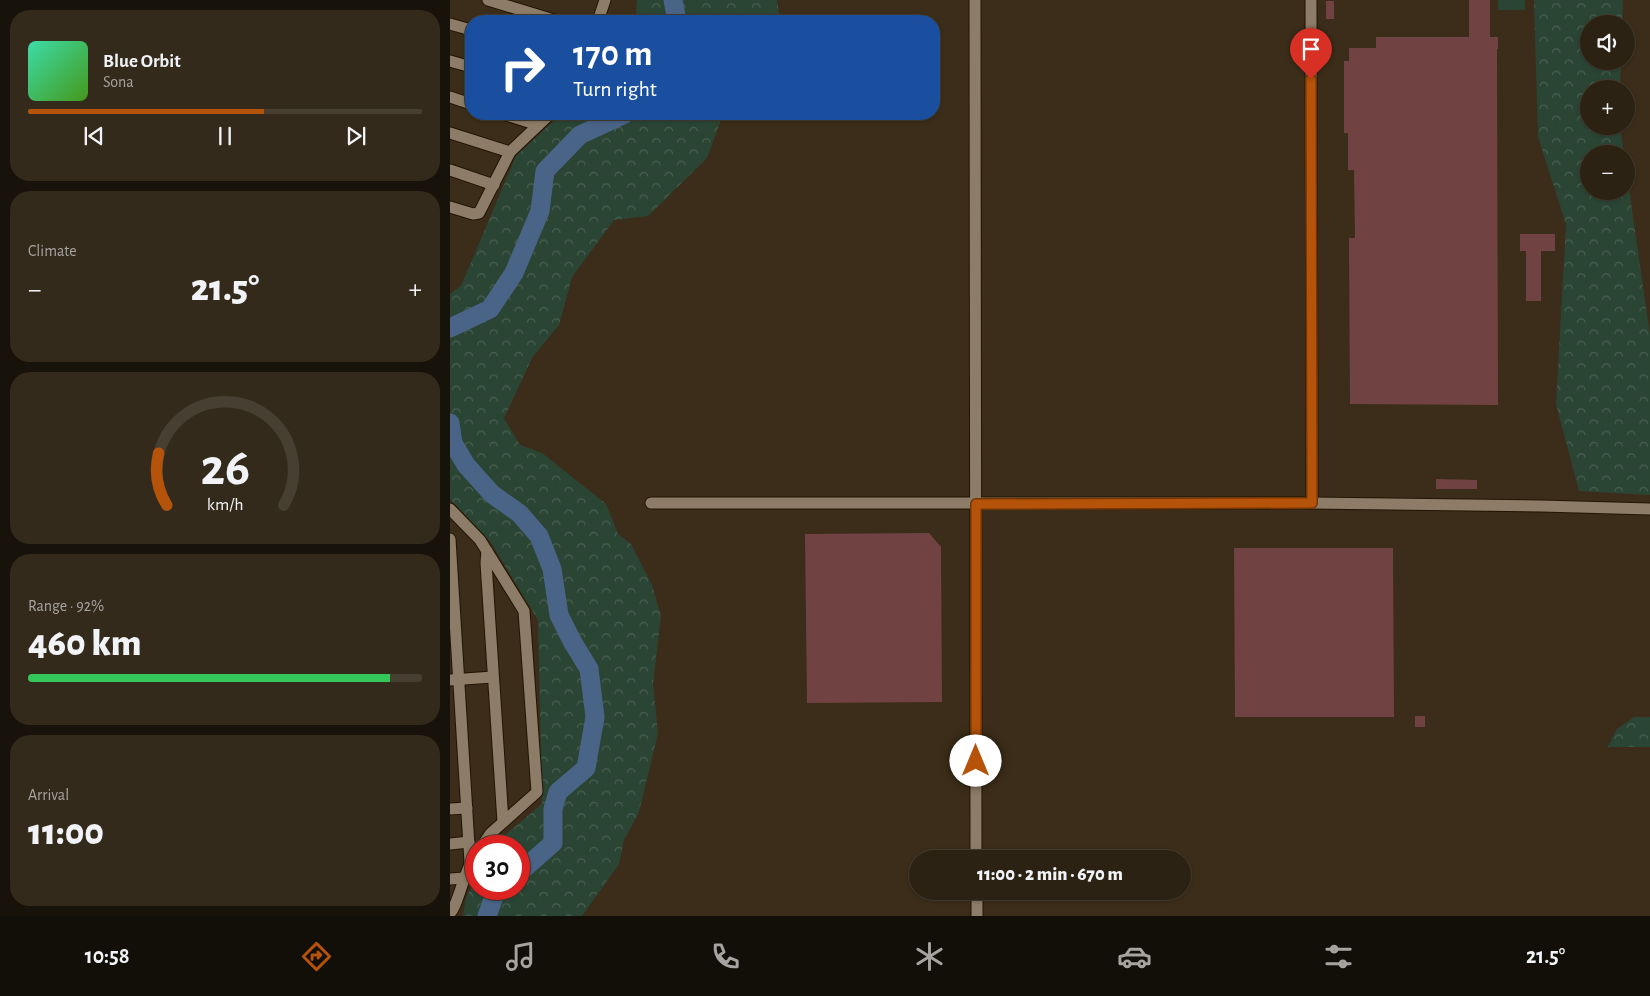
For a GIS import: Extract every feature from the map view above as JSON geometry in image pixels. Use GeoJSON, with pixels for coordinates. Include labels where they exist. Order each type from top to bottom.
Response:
{"type":"FeatureCollection","features":[{"type":"Feature","properties":{"kind":"street"},"geometry":{"type":"LineString","coordinates":[[488,0],[537,15]]}},
{"type":"Feature","properties":{"kind":"street"},"geometry":{"type":"LineString","coordinates":[[600,15],[604,0]]}},
{"type":"Feature","properties":{"kind":"street"},"geometry":{"type":"LineString","coordinates":[[975,0],[976,850]]}},
{"type":"Feature","properties":{"kind":"street"},"geometry":{"type":"LineString","coordinates":[[1311,0],[1312,503]]}},
{"type":"Feature","properties":{"kind":"street"},"geometry":{"type":"LineString","coordinates":[[450,24],[465,28]]}},
{"type":"Feature","properties":{"kind":"street"},"geometry":{"type":"LineString","coordinates":[[450,61],[465,65]]}},
{"type":"Feature","properties":{"kind":"street"},"geometry":{"type":"LineString","coordinates":[[450,97],[465,102]]}},
{"type":"Feature","properties":{"kind":"street"},"geometry":{"type":"LineString","coordinates":[[522,120],[538,125]]}},
{"type":"Feature","properties":{"kind":"street"},"geometry":{"type":"LineString","coordinates":[[450,206],[473,214],[479,213],[510,152],[543,120]]}},
{"type":"Feature","properties":{"kind":"street"},"geometry":{"type":"LineString","coordinates":[[450,133],[510,152]]}},
{"type":"Feature","properties":{"kind":"street"},"geometry":{"type":"LineString","coordinates":[[450,170],[494,185]]}},
{"type":"Feature","properties":{"kind":"street"},"geometry":{"type":"LineString","coordinates":[[651,503],[1312,503],[1650,509]]}},
{"type":"Feature","properties":{"kind":"street"},"geometry":{"type":"LineString","coordinates":[[450,508],[480,540],[524,611],[537,792],[490,835]]}},
{"type":"Feature","properties":{"kind":"street"},"geometry":{"type":"LineString","coordinates":[[450,539],[454,679],[469,835]]}},
{"type":"Feature","properties":{"kind":"street"},"geometry":{"type":"LineString","coordinates":[[487,551],[486,563],[503,822]]}},
{"type":"Feature","properties":{"kind":"street"},"geometry":{"type":"LineString","coordinates":[[454,679],[493,677]]}},
{"type":"Feature","properties":{"kind":"street"},"geometry":{"type":"LineString","coordinates":[[450,809],[467,808]]}},
{"type":"Feature","properties":{"kind":"street"},"geometry":{"type":"LineString","coordinates":[[450,844],[465,842]]}},
{"type":"Feature","properties":{"kind":"street"},"geometry":{"type":"LineString","coordinates":[[450,879],[464,878],[455,908],[450,913]]}},
{"type":"Feature","properties":{"kind":"street"},"geometry":{"type":"LineString","coordinates":[[976,900],[976,916]]}},
{"type":"Feature","properties":{"kind":"green space"},"geometry":{"type":"Polygon","coordinates":[[[637,0],[777,0],[779,15],[635,15],[637,0]]]}},
{"type":"Feature","properties":{"kind":"green space"},"geometry":{"type":"Polygon","coordinates":[[[1498,0],[1525,0],[1525,10],[1498,10],[1498,0]]]}},
{"type":"Feature","properties":{"kind":"green space"},"geometry":{"type":"Polygon","coordinates":[[[1534,0],[1623,0],[1622,15],[1580,15],[1580,70],[1621,70],[1620,80],[1580,80],[1580,135],[1621,135],[1623,145],[1580,145],[1580,200],[1631,200],[1650,335],[1650,495],[1579,491],[1556,404],[1566,224],[1538,137],[1534,0]]]}},
{"type":"Feature","properties":{"kind":"green space"},"geometry":{"type":"Polygon","coordinates":[[[555,120],[721,120],[707,158],[648,216],[614,220],[572,277],[559,325],[532,358],[504,418],[520,445],[542,453],[606,504],[618,534],[631,544],[652,585],[661,616],[653,684],[658,733],[639,812],[624,840],[619,864],[582,916],[463,916],[466,900],[530,900],[530,835],[505,835],[542,804],[538,620],[490,541],[450,499],[450,294],[461,286],[516,156],[555,120]]]}},
{"type":"Feature","properties":{"kind":"green space"},"geometry":{"type":"Polygon","coordinates":[[[1634,717],[1650,717],[1650,747],[1608,747],[1616,730],[1634,717]]]}},
{"type":"Feature","properties":{"kind":"building"},"geometry":{"type":"Polygon","coordinates":[[[1469,0],[1490,0],[1490,37],[1498,37],[1498,405],[1350,404],[1349,238],[1355,238],[1354,170],[1348,170],[1348,133],[1344,133],[1344,61],[1349,61],[1349,48],[1376,48],[1376,37],[1469,37],[1469,0]]]}},
{"type":"Feature","properties":{"kind":"building"},"geometry":{"type":"Polygon","coordinates":[[[1326,1],[1334,1],[1334,19],[1326,19],[1326,1]]]}},
{"type":"Feature","properties":{"kind":"building"},"geometry":{"type":"Polygon","coordinates":[[[1520,234],[1555,234],[1555,251],[1541,251],[1541,301],[1526,301],[1526,251],[1520,251],[1520,234]]]}},
{"type":"Feature","properties":{"kind":"building"},"geometry":{"type":"Polygon","coordinates":[[[1436,479],[1477,480],[1477,489],[1436,489],[1436,479]]]}},
{"type":"Feature","properties":{"kind":"building"},"geometry":{"type":"Polygon","coordinates":[[[929,533],[941,547],[942,702],[807,703],[805,534],[929,533]]]}},
{"type":"Feature","properties":{"kind":"building"},"geometry":{"type":"Polygon","coordinates":[[[1234,548],[1393,548],[1394,717],[1235,717],[1234,548]]]}},
{"type":"Feature","properties":{"kind":"building"},"geometry":{"type":"Polygon","coordinates":[[[1415,716],[1425,716],[1425,727],[1415,727],[1415,716]]]}},
{"type":"Feature","properties":{"kind":"waterway"},"geometry":{"type":"LineString","coordinates":[[673,0],[676,15]]}},
{"type":"Feature","properties":{"kind":"waterway"},"geometry":{"type":"LineString","coordinates":[[450,328],[490,309],[514,273],[540,211],[545,171],[580,135],[612,120]]}},
{"type":"Feature","properties":{"kind":"waterway"},"geometry":{"type":"LineString","coordinates":[[450,423],[453,443],[466,465],[492,494],[520,514],[539,536],[552,569],[559,615],[589,669],[595,717],[586,768],[558,792],[553,809],[553,843],[530,863]]}},
{"type":"Feature","properties":{"kind":"waterway"},"geometry":{"type":"LineString","coordinates":[[487,916],[493,900]]}},
{"type":"Feature","properties":{"kind":"route"},"geometry":{"type":"LineString","coordinates":[[976,761],[976,504],[1312,503],[1311,79]]}}]}
